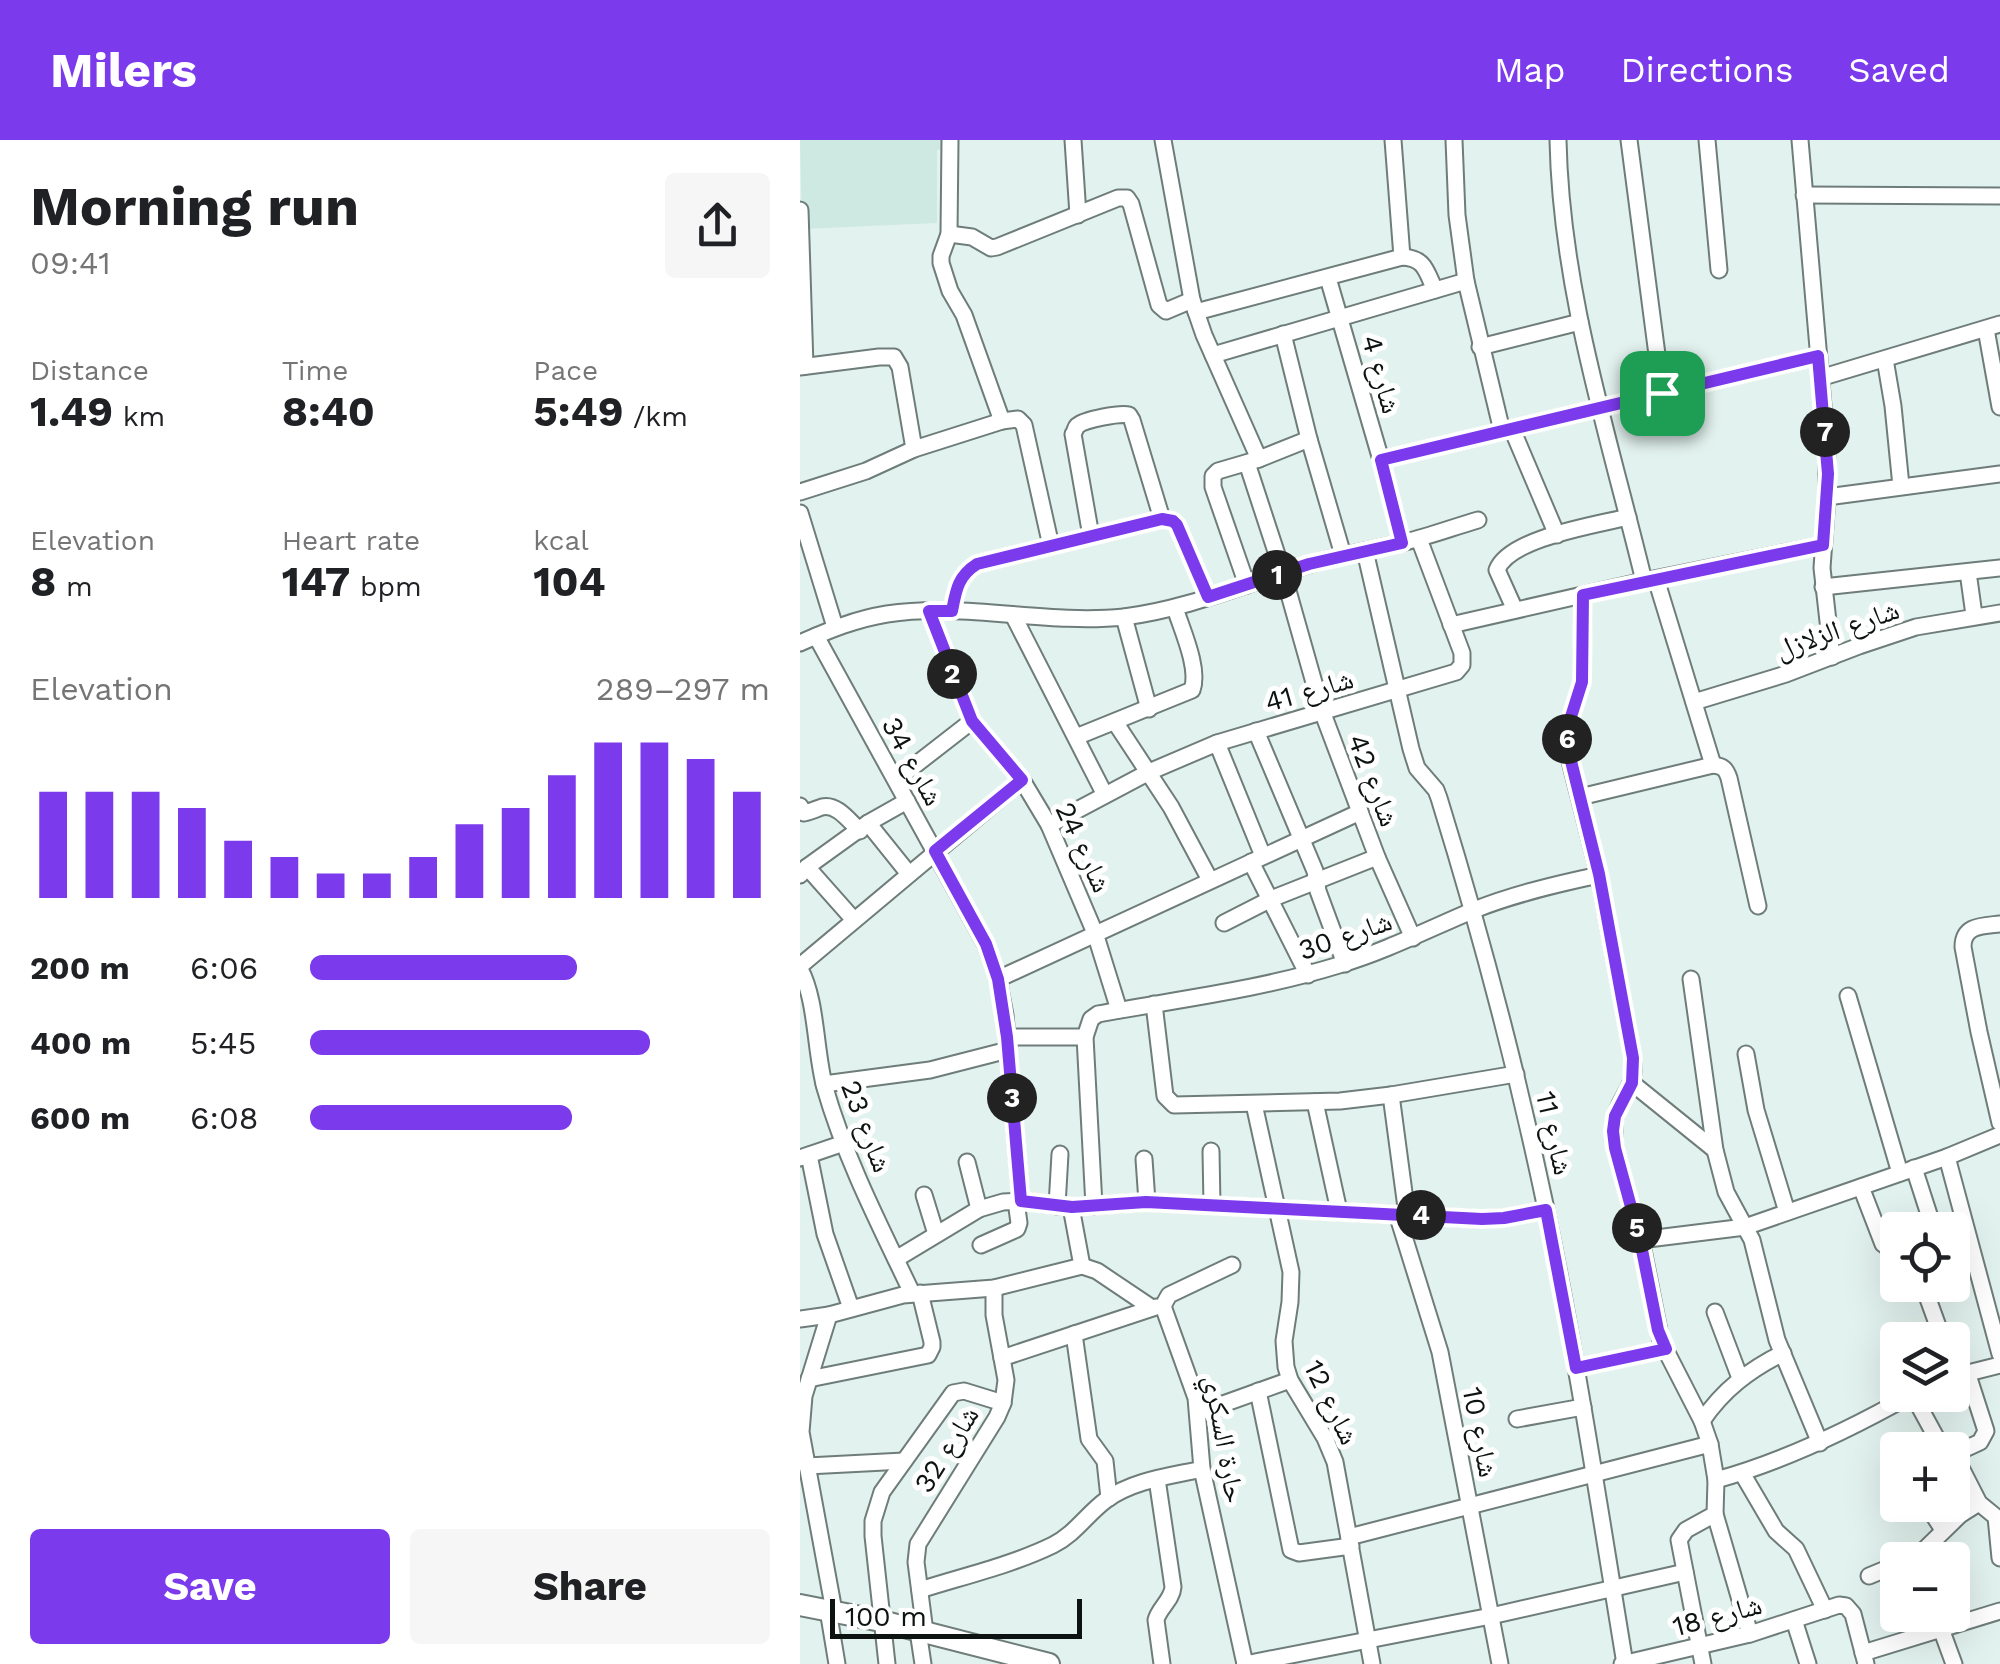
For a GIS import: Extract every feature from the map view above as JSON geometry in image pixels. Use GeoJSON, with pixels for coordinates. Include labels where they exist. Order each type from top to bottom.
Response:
{"type":"FeatureCollection","features":[{"type":"Feature","properties":{"kind":"street"},"geometry":{"type":"LineString","coordinates":[[950,140],[949,234],[940,263],[1002,421]]}},
{"type":"Feature","properties":{"kind":"street"},"geometry":{"type":"LineString","coordinates":[[1073,140],[1078,214]]}},
{"type":"Feature","properties":{"kind":"street","name":"شارع 42"},"geometry":{"type":"LineString","coordinates":[[1162,140],[1194,306],[1253,461],[1322,712],[1377,857],[1413,938]]}},
{"type":"Feature","properties":{"kind":"street"},"geometry":{"type":"LineString","coordinates":[[1393,140],[1402,256]]}},
{"type":"Feature","properties":{"kind":"street"},"geometry":{"type":"LineString","coordinates":[[1454,140],[1457,214],[1480,347],[1507,430],[1558,535]]}},
{"type":"Feature","properties":{"kind":"street"},"geometry":{"type":"LineString","coordinates":[[1558,140],[1562,228],[1600,408],[1628,517],[1714,765]]}},
{"type":"Feature","properties":{"kind":"street"},"geometry":{"type":"LineString","coordinates":[[1629,140],[1662,393]]}},
{"type":"Feature","properties":{"kind":"street"},"geometry":{"type":"LineString","coordinates":[[1707,140],[1718,270]]}},
{"type":"Feature","properties":{"kind":"street"},"geometry":{"type":"LineString","coordinates":[[1800,140],[1827,452],[1823,588],[1832,657]]}},
{"type":"Feature","properties":{"kind":"street"},"geometry":{"type":"LineString","coordinates":[[1804,194],[2000,196]]}},
{"type":"Feature","properties":{"kind":"street"},"geometry":{"type":"LineString","coordinates":[[949,234],[998,247],[1118,198],[1127,198],[1159,306],[1166,311],[1328,278],[1402,256],[1422,264],[1434,290]]}},
{"type":"Feature","properties":{"kind":"street"},"geometry":{"type":"LineString","coordinates":[[800,210],[802,367],[894,357],[900,367],[914,449]]}},
{"type":"Feature","properties":{"kind":"street","name":"شارع 4"},"geometry":{"type":"LineString","coordinates":[[1328,278],[1381,460],[1410,541]]}},
{"type":"Feature","properties":{"kind":"street"},"geometry":{"type":"LineString","coordinates":[[1214,355],[1466,281]]}},
{"type":"Feature","properties":{"kind":"street"},"geometry":{"type":"LineString","coordinates":[[1480,347],[1580,322]]}},
{"type":"Feature","properties":{"kind":"street"},"geometry":{"type":"LineString","coordinates":[[1820,378],[1993,326],[2000,408]]}},
{"type":"Feature","properties":{"kind":"street"},"geometry":{"type":"LineString","coordinates":[[1283,334],[1343,555]]}},
{"type":"Feature","properties":{"kind":"street"},"geometry":{"type":"LineString","coordinates":[[1381,460],[1818,356]]}},
{"type":"Feature","properties":{"kind":"street"},"geometry":{"type":"LineString","coordinates":[[1885,359],[1901,486]]}},
{"type":"Feature","properties":{"kind":"street"},"geometry":{"type":"LineString","coordinates":[[1091,536],[1074,434],[1083,423],[1120,414],[1129,415],[1132,420],[1162,519]]}},
{"type":"Feature","properties":{"kind":"street"},"geometry":{"type":"LineString","coordinates":[[800,492],[866,471],[914,449],[1018,419],[1024,425],[1051,546]]}},
{"type":"Feature","properties":{"kind":"street"},"geometry":{"type":"LineString","coordinates":[[1247,584],[1213,476],[1309,439]]}},
{"type":"Feature","properties":{"kind":"street"},"geometry":{"type":"LineString","coordinates":[[1827,496],[2000,474]]}},
{"type":"Feature","properties":{"kind":"street"},"geometry":{"type":"LineString","coordinates":[[800,513],[835,627]]}},
{"type":"Feature","properties":{"kind":"street"},"geometry":{"type":"LineString","coordinates":[[1516,610],[1498,566],[1512,552],[1528,544],[1628,517]]}},
{"type":"Feature","properties":{"kind":"street"},"geometry":{"type":"LineString","coordinates":[[952,611],[957,584],[969,570],[988,561],[1162,519],[1177,525],[1208,597]]}},
{"type":"Feature","properties":{"kind":"street"},"geometry":{"type":"LineString","coordinates":[[808,640],[835,627],[888,614],[952,611],[1079,618],[1175,608],[1343,555],[1410,541],[1478,520]]}},
{"type":"Feature","properties":{"kind":"street","name":"شارع 41"},"geometry":{"type":"LineString","coordinates":[[1049,825],[1148,772],[1217,743],[1460,670],[1462,654],[1451,625],[1410,541]]}},
{"type":"Feature","properties":{"kind":"street"},"geometry":{"type":"LineString","coordinates":[[1451,625],[1823,545]]}},
{"type":"Feature","properties":{"kind":"street","name":"شارع 11"},"geometry":{"type":"LineString","coordinates":[[1366,552],[1414,760],[1440,798],[1474,910],[1516,1074],[1576,1368],[1624,1664]]}},
{"type":"Feature","properties":{"kind":"street"},"geometry":{"type":"LineString","coordinates":[[1823,588],[2000,568]]}},
{"type":"Feature","properties":{"kind":"street"},"geometry":{"type":"LineString","coordinates":[[1968,572],[1974,616]]}},
{"type":"Feature","properties":{"kind":"street"},"geometry":{"type":"LineString","coordinates":[[1583,595],[1582,682],[1567,736],[1569,760],[1599,874],[1633,1058],[1632,1083],[1615,1116],[1613,1131],[1658,1330],[1710,1444],[1716,1480],[1714,1514],[1750,1634]]}},
{"type":"Feature","properties":{"kind":"street"},"geometry":{"type":"LineString","coordinates":[[1076,737],[1187,694],[1195,685],[1195,672],[1175,608]]}},
{"type":"Feature","properties":{"kind":"street","name":"شارع 24"},"geometry":{"type":"LineString","coordinates":[[929,611],[972,721],[1022,780],[1049,825],[1095,933],[1119,1010]]}},
{"type":"Feature","properties":{"kind":"street","name":"شارع الزلازل"},"geometry":{"type":"LineString","coordinates":[[1694,702],[1916,627],[2000,613]]}},
{"type":"Feature","properties":{"kind":"street"},"geometry":{"type":"LineString","coordinates":[[1013,615],[1104,795]]}},
{"type":"Feature","properties":{"kind":"street"},"geometry":{"type":"LineString","coordinates":[[1124,616],[1149,709]]}},
{"type":"Feature","properties":{"kind":"street","name":"شارع 34"},"geometry":{"type":"LineString","coordinates":[[808,640],[896,780],[986,944],[998,979],[1008,1043],[1018,1201]]}},
{"type":"Feature","properties":{"kind":"street"},"geometry":{"type":"LineString","coordinates":[[896,780],[972,721]]}},
{"type":"Feature","properties":{"kind":"street"},"geometry":{"type":"LineString","coordinates":[[1116,722],[1185,831],[1210,880]]}},
{"type":"Feature","properties":{"kind":"street"},"geometry":{"type":"LineString","coordinates":[[1256,731],[1315,871],[1344,964]]}},
{"type":"Feature","properties":{"kind":"street"},"geometry":{"type":"LineString","coordinates":[[1217,743],[1271,899],[1308,975]]}},
{"type":"Feature","properties":{"kind":"street"},"geometry":{"type":"LineString","coordinates":[[1580,797],[1721,766],[1729,778],[1758,906]]}},
{"type":"Feature","properties":{"kind":"street"},"geometry":{"type":"LineString","coordinates":[[800,967],[1022,780]]}},
{"type":"Feature","properties":{"kind":"street"},"geometry":{"type":"LineString","coordinates":[[854,920],[804,871],[864,827],[907,802]]}},
{"type":"Feature","properties":{"kind":"street"},"geometry":{"type":"LineString","coordinates":[[800,806],[809,814],[822,807],[834,808],[864,827],[908,874]]}},
{"type":"Feature","properties":{"kind":"street"},"geometry":{"type":"LineString","coordinates":[[998,979],[1360,812]]}},
{"type":"Feature","properties":{"kind":"street"},"geometry":{"type":"LineString","coordinates":[[1224,923],[1271,899],[1377,857]]}},
{"type":"Feature","properties":{"kind":"street","name":"شارع 30"},"geometry":{"type":"LineString","coordinates":[[1085,1037],[1090,1019],[1098,1014],[1232,993],[1308,975],[1413,938],[1474,910],[1599,874]]}},
{"type":"Feature","properties":{"kind":"street"},"geometry":{"type":"LineString","coordinates":[[2000,924],[1976,926],[1963,939],[1992,1056],[2000,1123]]}},
{"type":"Feature","properties":{"kind":"street","name":"شارع 23"},"geometry":{"type":"LineString","coordinates":[[800,967],[824,1084],[844,1143],[896,1259],[916,1293],[932,1342],[928,1355],[808,1379]]}},
{"type":"Feature","properties":{"kind":"street"},"geometry":{"type":"LineString","coordinates":[[1691,979],[1715,1150],[1726,1192],[1752,1240],[1772,1324],[1820,1443]]}},
{"type":"Feature","properties":{"kind":"street"},"geometry":{"type":"LineString","coordinates":[[1848,996],[1907,1170],[1926,1212]]}},
{"type":"Feature","properties":{"kind":"street"},"geometry":{"type":"LineString","coordinates":[[1154,1004],[1166,1096],[1178,1106],[1315,1102],[1390,1095],[1516,1074]]}},
{"type":"Feature","properties":{"kind":"street"},"geometry":{"type":"LineString","coordinates":[[824,1084],[930,1070],[1008,1043],[1085,1037],[1094,1206]]}},
{"type":"Feature","properties":{"kind":"street"},"geometry":{"type":"LineString","coordinates":[[800,1059],[817,1053]]}},
{"type":"Feature","properties":{"kind":"street"},"geometry":{"type":"LineString","coordinates":[[1746,1054],[1760,1124],[1787,1212]]}},
{"type":"Feature","properties":{"kind":"street"},"geometry":{"type":"LineString","coordinates":[[1632,1083],[1715,1150]]}},
{"type":"Feature","properties":{"kind":"street","name":"شارع 10"},"geometry":{"type":"LineString","coordinates":[[1390,1095],[1402,1214],[1440,1352],[1500,1664]]}},
{"type":"Feature","properties":{"kind":"street"},"geometry":{"type":"LineString","coordinates":[[1315,1102],[1339,1211]]}},
{"type":"Feature","properties":{"kind":"street","name":"شارع 12"},"geometry":{"type":"LineString","coordinates":[[1254,1104],[1291,1272],[1283,1354],[1290,1380],[1330,1450],[1372,1664]]}},
{"type":"Feature","properties":{"kind":"street"},"geometry":{"type":"LineString","coordinates":[[1640,1240],[1745,1226],[2000,1135]]}},
{"type":"Feature","properties":{"kind":"street"},"geometry":{"type":"LineString","coordinates":[[844,1143],[804,1157],[808,1198],[851,1308]]}},
{"type":"Feature","properties":{"kind":"street"},"geometry":{"type":"LineString","coordinates":[[1211,1152],[1212,1205]]}},
{"type":"Feature","properties":{"kind":"street"},"geometry":{"type":"LineString","coordinates":[[1060,1154],[1064,1206],[1082,1266]]}},
{"type":"Feature","properties":{"kind":"street"},"geometry":{"type":"LineString","coordinates":[[1947,1156],[2000,1354]]}},
{"type":"Feature","properties":{"kind":"street"},"geometry":{"type":"LineString","coordinates":[[1144,1159],[1146,1202]]}},
{"type":"Feature","properties":{"kind":"street"},"geometry":{"type":"LineString","coordinates":[[967,1162],[979,1209]]}},
{"type":"Feature","properties":{"kind":"street"},"geometry":{"type":"LineString","coordinates":[[1861,1186],[1880,1236]]}},
{"type":"Feature","properties":{"kind":"street"},"geometry":{"type":"LineString","coordinates":[[924,1195],[936,1234]]}},
{"type":"Feature","properties":{"kind":"street"},"geometry":{"type":"LineString","coordinates":[[980,1245],[1016,1229],[1018,1201]]}},
{"type":"Feature","properties":{"kind":"street"},"geometry":{"type":"LineString","coordinates":[[896,1259],[979,1209],[1003,1202],[1094,1206],[1146,1202],[1504,1218],[1546,1210]]}},
{"type":"Feature","properties":{"kind":"street"},"geometry":{"type":"LineString","coordinates":[[1002,1358],[1158,1306],[1170,1295],[1232,1265]]}},
{"type":"Feature","properties":{"kind":"street"},"geometry":{"type":"LineString","coordinates":[[800,1319],[916,1293],[994,1288],[1082,1266],[1158,1306]]}},
{"type":"Feature","properties":{"kind":"street","name":"شارع 32"},"geometry":{"type":"LineString","coordinates":[[923,1664],[918,1544],[1003,1403],[1006,1380],[994,1314],[994,1288]]}},
{"type":"Feature","properties":{"kind":"street","name":"حارة السكري"},"geometry":{"type":"LineString","coordinates":[[1158,1306],[1192,1382],[1202,1469],[1245,1664]]}},
{"type":"Feature","properties":{"kind":"street"},"geometry":{"type":"LineString","coordinates":[[1715,1312],[1740,1378]]}},
{"type":"Feature","properties":{"kind":"street"},"geometry":{"type":"LineString","coordinates":[[829,1315],[801,1414],[803,1455],[837,1664]]}},
{"type":"Feature","properties":{"kind":"street"},"geometry":{"type":"LineString","coordinates":[[1074,1334],[1090,1439],[1105,1461],[1109,1498]]}},
{"type":"Feature","properties":{"kind":"street"},"geometry":{"type":"LineString","coordinates":[[1576,1368],[1666,1349]]}},
{"type":"Feature","properties":{"kind":"street"},"geometry":{"type":"LineString","coordinates":[[1702,1422],[1714,1403],[1740,1378],[1783,1353]]}},
{"type":"Feature","properties":{"kind":"street"},"geometry":{"type":"LineString","coordinates":[[1970,1371],[2000,1365]]}},
{"type":"Feature","properties":{"kind":"street"},"geometry":{"type":"LineString","coordinates":[[1198,1414],[1290,1380]]}},
{"type":"Feature","properties":{"kind":"street"},"geometry":{"type":"LineString","coordinates":[[887,1664],[873,1521],[882,1492],[956,1391],[1003,1403]]}},
{"type":"Feature","properties":{"kind":"street"},"geometry":{"type":"LineString","coordinates":[[1258,1391],[1291,1550],[1299,1553],[1710,1444]]}},
{"type":"Feature","properties":{"kind":"street"},"geometry":{"type":"LineString","coordinates":[[1970,1399],[1986,1431],[1980,1442],[1970,1446]]}},
{"type":"Feature","properties":{"kind":"street"},"geometry":{"type":"LineString","coordinates":[[1517,1419],[1582,1407]]}},
{"type":"Feature","properties":{"kind":"street"},"geometry":{"type":"LineString","coordinates":[[1716,1480],[1820,1443],[1880,1412]]}},
{"type":"Feature","properties":{"kind":"street"},"geometry":{"type":"LineString","coordinates":[[803,1455],[904,1462]]}},
{"type":"Feature","properties":{"kind":"street"},"geometry":{"type":"LineString","coordinates":[[920,1590],[1052,1545],[1125,1489],[1202,1469]]}},
{"type":"Feature","properties":{"kind":"street"},"geometry":{"type":"LineString","coordinates":[[1742,1473],[1776,1531],[1796,1550],[1825,1610],[1840,1605],[1851,1610],[1864,1658],[1918,1632]]}},
{"type":"Feature","properties":{"kind":"street"},"geometry":{"type":"LineString","coordinates":[[1157,1479],[1173,1587],[1156,1620],[1162,1664]]}},
{"type":"Feature","properties":{"kind":"street"},"geometry":{"type":"LineString","coordinates":[[1970,1486],[1979,1503],[1998,1516],[2000,1558]]}},
{"type":"Feature","properties":{"kind":"street"},"geometry":{"type":"LineString","coordinates":[[1931,1542],[1979,1503]]}},
{"type":"Feature","properties":{"kind":"street"},"geometry":{"type":"LineString","coordinates":[[1702,1656],[1679,1547],[1681,1535],[1714,1514]]}},
{"type":"Feature","properties":{"kind":"street"},"geometry":{"type":"LineString","coordinates":[[1938,1522],[1943,1530]]}},
{"type":"Feature","properties":{"kind":"street"},"geometry":{"type":"LineString","coordinates":[[1869,1576],[1880,1571]]}},
{"type":"Feature","properties":{"kind":"street"},"geometry":{"type":"LineString","coordinates":[[1245,1664],[1491,1616],[1684,1572]]}},
{"type":"Feature","properties":{"kind":"street"},"geometry":{"type":"LineString","coordinates":[[800,1605],[921,1631],[1008,1659],[1049,1664]]}},
{"type":"Feature","properties":{"kind":"street","name":"شارع 18"},"geometry":{"type":"LineString","coordinates":[[1624,1664],[1702,1656],[1750,1634],[1825,1610]]}},
{"type":"Feature","properties":{"kind":"street"},"geometry":{"type":"LineString","coordinates":[[1970,1616],[2000,1611]]}},
{"type":"Feature","properties":{"kind":"street"},"geometry":{"type":"LineString","coordinates":[[1794,1620],[1808,1664]]}},
{"type":"Feature","properties":{"kind":"street"},"geometry":{"type":"LineString","coordinates":[[1943,1632],[1954,1664]]}},
{"type":"Feature","properties":{"kind":"shaded area"},"geometry":{"type":"Polygon","coordinates":[[[800,140],[942,140],[943,149],[937,150],[937,223],[802,229],[800,140]]]}},
{"type":"Feature","properties":{"kind":"route"},"geometry":{"type":"LineString","coordinates":[[1818,356],[1828,474],[1823,545],[1583,595],[1582,682],[1569,723],[1569,760],[1599,874],[1633,1058],[1632,1083],[1615,1116],[1615,1148],[1640,1240],[1658,1330],[1666,1349],[1576,1368],[1546,1210],[1482,1219],[1146,1202],[1072,1207],[1021,1201],[998,979],[986,944],[935,851],[1022,780],[972,721],[929,611],[952,611],[957,584],[977,564],[1162,519],[1177,525],[1208,597],[1309,564],[1402,543],[1381,460],[1662,393],[1818,356]]}}]}
